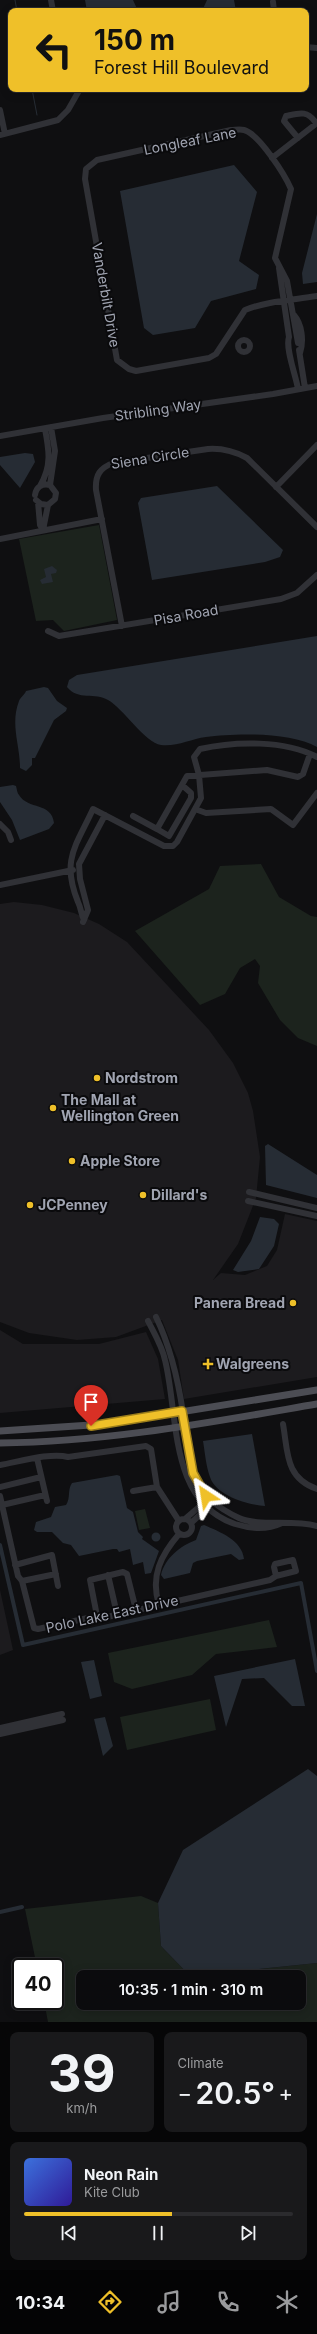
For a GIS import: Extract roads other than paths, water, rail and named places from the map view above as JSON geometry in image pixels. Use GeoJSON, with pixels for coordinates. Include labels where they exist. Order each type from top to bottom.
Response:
{"type":"FeatureCollection","features":[{"type":"Feature","properties":{"kind":"main road"},"geometry":{"type":"LineString","coordinates":[[0,1431],[91,1426],[317,1390]]}},
{"type":"Feature","properties":{"kind":"main road"},"geometry":{"type":"LineString","coordinates":[[0,1443],[67,1441],[176,1428],[317,1404]]}},
{"type":"Feature","properties":{"kind":"street"},"geometry":{"type":"LineString","coordinates":[[273,2],[274,8]]}},
{"type":"Feature","properties":{"kind":"street"},"geometry":{"type":"LineString","coordinates":[[0,110],[2,134],[58,120],[68,110],[78,92]]}},
{"type":"Feature","properties":{"kind":"street"},"geometry":{"type":"LineString","coordinates":[[272,158],[298,138],[317,123],[311,116],[305,113],[286,116],[284,121],[298,138]]}},
{"type":"Feature","properties":{"kind":"street","name":"Longleaf Lane"},"geometry":{"type":"LineString","coordinates":[[97,160],[231,130],[245,130],[256,139],[272,158],[291,189],[275,258],[279,268],[284,302],[288,339],[287,344],[291,354],[298,389]]}},
{"type":"Feature","properties":{"kind":"street","name":"Vanderbilt Drive"},"geometry":{"type":"LineString","coordinates":[[97,160],[86,169],[85,178],[117,360],[129,369],[136,371],[209,358],[216,354],[245,310],[317,296]]}},
{"type":"Feature","properties":{"kind":"street"},"geometry":{"type":"LineString","coordinates":[[279,268],[287,282],[293,314],[299,320],[299,344],[305,388]]}},
{"type":"Feature","properties":{"kind":"street"},"geometry":{"type":"LineString","coordinates":[[228,336],[239,343]]}},
{"type":"Feature","properties":{"kind":"street"},"geometry":{"type":"LineString","coordinates":[[288,339],[299,344]]}},
{"type":"Feature","properties":{"kind":"street","name":"Stribling Way"},"geometry":{"type":"LineString","coordinates":[[0,436],[103,418],[317,386]]}},
{"type":"Feature","properties":{"kind":"street"},"geometry":{"type":"LineString","coordinates":[[48,428],[55,457],[50,485]]}},
{"type":"Feature","properties":{"kind":"street"},"geometry":{"type":"LineString","coordinates":[[43,530],[40,525],[37,500],[40,486],[48,470],[50,456],[48,428]]}},
{"type":"Feature","properties":{"kind":"street"},"geometry":{"type":"LineString","coordinates":[[276,487],[317,445]]}},
{"type":"Feature","properties":{"kind":"street","name":"Siena Circle"},"geometry":{"type":"LineString","coordinates":[[122,626],[95,481],[98,472],[104,466],[113,463],[221,448],[234,451],[247,458],[317,527]]}},
{"type":"Feature","properties":{"kind":"street"},"geometry":{"type":"LineString","coordinates":[[40,486],[50,485]]}},
{"type":"Feature","properties":{"kind":"street"},"geometry":{"type":"LineString","coordinates":[[48,505],[54,502],[56,496],[55,490],[50,485]]}},
{"type":"Feature","properties":{"kind":"street"},"geometry":{"type":"LineString","coordinates":[[37,500],[48,505]]}},
{"type":"Feature","properties":{"kind":"street"},"geometry":{"type":"LineString","coordinates":[[43,530],[48,505]]}},
{"type":"Feature","properties":{"kind":"street"},"geometry":{"type":"LineString","coordinates":[[0,539],[102,520]]}},
{"type":"Feature","properties":{"kind":"street","name":"Pisa Road"},"geometry":{"type":"LineString","coordinates":[[48,632],[59,636],[281,599],[297,593],[317,575]]}},
{"type":"Feature","properties":{"kind":"street"},"geometry":{"type":"LineString","coordinates":[[105,815],[81,857],[78,869],[88,910],[83,922],[70,870],[71,858],[93,809],[105,815],[168,847],[177,842],[200,798],[199,775],[195,766],[195,754],[200,749],[208,747],[265,744],[288,746],[317,757]]}},
{"type":"Feature","properties":{"kind":"street"},"geometry":{"type":"LineString","coordinates":[[157,829],[187,776],[192,774],[199,775],[267,770],[298,777],[303,774],[310,754]]}},
{"type":"Feature","properties":{"kind":"street"},"geometry":{"type":"LineString","coordinates":[[133,816],[169,836],[191,798],[191,793],[182,786]]}},
{"type":"Feature","properties":{"kind":"street"},"geometry":{"type":"LineString","coordinates":[[195,809],[206,813],[271,809],[293,825],[317,794]]}},
{"type":"Feature","properties":{"kind":"street"},"geometry":{"type":"LineString","coordinates":[[0,824],[8,832],[11,840]]}},
{"type":"Feature","properties":{"kind":"street"},"geometry":{"type":"LineString","coordinates":[[86,825],[96,831]]}},
{"type":"Feature","properties":{"kind":"street"},"geometry":{"type":"LineString","coordinates":[[79,838],[88,843]]}},
{"type":"Feature","properties":{"kind":"street"},"geometry":{"type":"LineString","coordinates":[[0,885],[78,869]]}},
{"type":"Feature","properties":{"kind":"street"},"geometry":{"type":"LineString","coordinates":[[249,1192],[317,1208]]}},
{"type":"Feature","properties":{"kind":"street"},"geometry":{"type":"LineString","coordinates":[[248,1201],[317,1216]]}},
{"type":"Feature","properties":{"kind":"street"},"geometry":{"type":"LineString","coordinates":[[156,1317],[172,1356],[184,1426],[196,1482],[211,1500],[245,1520],[301,1523],[317,1526]]}},
{"type":"Feature","properties":{"kind":"street"},"geometry":{"type":"LineString","coordinates":[[148,1321],[165,1360],[176,1428],[186,1476],[206,1506],[220,1517],[242,1526],[263,1528],[273,1527],[282,1523]]}},
{"type":"Feature","properties":{"kind":"street"},"geometry":{"type":"LineString","coordinates":[[283,1424],[292,1471],[302,1483],[317,1488]]}},
{"type":"Feature","properties":{"kind":"street"},"geometry":{"type":"LineString","coordinates":[[0,1465],[37,1458],[61,1455],[68,1457],[146,1446],[151,1449],[157,1487],[182,1520],[191,1523]]}},
{"type":"Feature","properties":{"kind":"street"},"geometry":{"type":"LineString","coordinates":[[2,1505],[46,1498],[37,1458]]}},
{"type":"Feature","properties":{"kind":"street"},"geometry":{"type":"LineString","coordinates":[[0,1487],[41,1477]]}},
{"type":"Feature","properties":{"kind":"street"},"geometry":{"type":"LineString","coordinates":[[133,1491],[157,1487]]}},
{"type":"Feature","properties":{"kind":"street","name":"Polo Lake East Drive"},"geometry":{"type":"LineString","coordinates":[[0,1496],[15,1565],[18,1576],[22,1581],[34,1628],[38,1629],[97,1616],[136,1610],[270,1580],[276,1576]]}},
{"type":"Feature","properties":{"kind":"street"},"geometry":{"type":"LineString","coordinates":[[191,1523],[204,1511],[211,1500]]}},
{"type":"Feature","properties":{"kind":"street"},"geometry":{"type":"LineString","coordinates":[[179,1534],[176,1527],[182,1520],[200,1507],[206,1506]]}},
{"type":"Feature","properties":{"kind":"street"},"geometry":{"type":"LineString","coordinates":[[179,1534],[184,1535],[189,1533],[192,1528],[191,1523]]}},
{"type":"Feature","properties":{"kind":"street"},"geometry":{"type":"LineString","coordinates":[[159,1605],[156,1584],[157,1569],[163,1554],[179,1534]]}},
{"type":"Feature","properties":{"kind":"street"},"geometry":{"type":"LineString","coordinates":[[15,1565],[52,1555],[58,1586]]}},
{"type":"Feature","properties":{"kind":"street"},"geometry":{"type":"LineString","coordinates":[[97,1616],[90,1580],[124,1572],[127,1574],[136,1610]]}},
{"type":"Feature","properties":{"kind":"street"},"geometry":{"type":"LineString","coordinates":[[22,1581],[56,1574]]}},
{"type":"Feature","properties":{"kind":"street"},"geometry":{"type":"LineString","coordinates":[[108,1575],[117,1614]]}},
{"type":"Feature","properties":{"kind":"street"},"geometry":{"type":"LineString","coordinates":[[0,1728],[62,1717],[0,1734]]}},
{"type":"Feature","properties":{"kind":"waterway"},"geometry":{"type":"LineString","coordinates":[[15,0],[16,8]]}},
{"type":"Feature","properties":{"kind":"waterway"},"geometry":{"type":"LineString","coordinates":[[33,92],[37,115]]}},
{"type":"Feature","properties":{"kind":"waterway"},"geometry":{"type":"LineString","coordinates":[[0,1545],[23,1645],[301,1583],[317,1671]]}},
{"type":"Feature","properties":{"kind":"waterway"},"geometry":{"type":"LineString","coordinates":[[0,1912],[22,1907]]}},
{"type":"Feature","properties":{"kind":"place","name":"Nordstrom"},"geometry":{"type":"Point","coordinates":[97,1078]}},
{"type":"Feature","properties":{"kind":"place","name":"The Mall at Wellington Green"},"geometry":{"type":"Point","coordinates":[53,1108]}},
{"type":"Feature","properties":{"kind":"place","name":"Apple Store"},"geometry":{"type":"Point","coordinates":[72,1161]}},
{"type":"Feature","properties":{"kind":"place","name":"Dillard's"},"geometry":{"type":"Point","coordinates":[143,1195]}},
{"type":"Feature","properties":{"kind":"place","name":"JCPenney"},"geometry":{"type":"Point","coordinates":[30,1205]}},
{"type":"Feature","properties":{"kind":"place","name":"Panera Bread"},"geometry":{"type":"Point","coordinates":[293,1303]}},
{"type":"Feature","properties":{"kind":"place","name":"Walgreens"},"geometry":{"type":"Point","coordinates":[208,1364]}}]}
